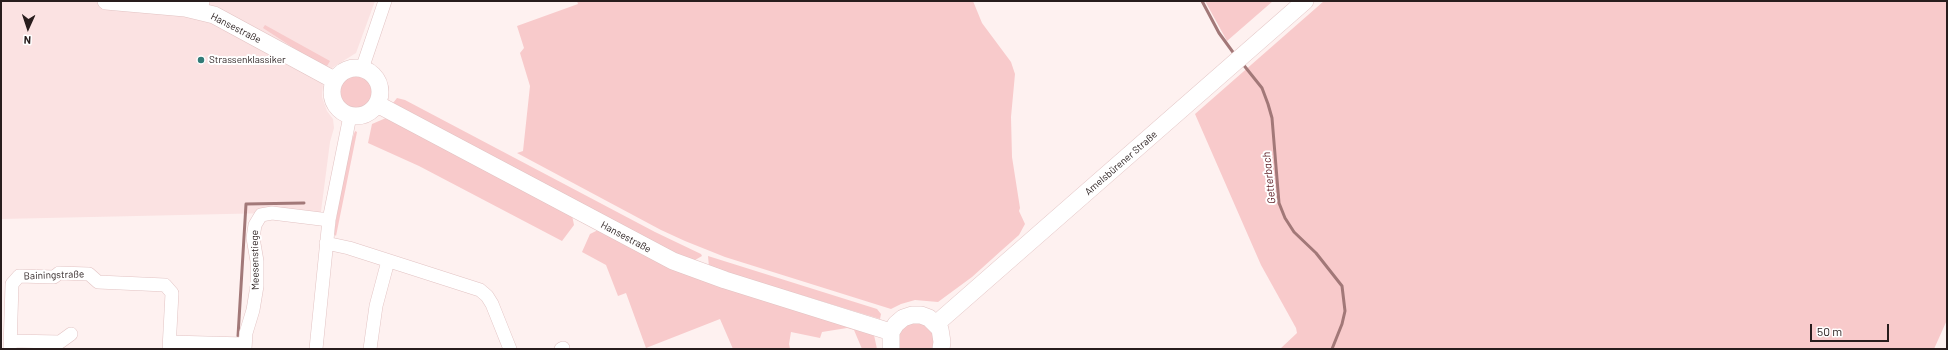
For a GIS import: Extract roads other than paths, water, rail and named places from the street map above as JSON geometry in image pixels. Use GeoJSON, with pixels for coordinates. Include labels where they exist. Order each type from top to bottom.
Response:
{"type":"FeatureCollection","features":[{"type":"Feature","properties":{"kind":"main road","name":"Hansestraße"},"geometry":{"type":"LineString","coordinates":[[106,1],[170,6],[202,6],[226,21],[334,80]]}},
{"type":"Feature","properties":{"kind":"main road","name":"Amelsbürener Straße"},"geometry":{"type":"LineString","coordinates":[[936,324],[1305,1]]}},
{"type":"Feature","properties":{"kind":"main road"},"geometry":{"type":"LineString","coordinates":[[349,69],[362,69],[372,74],[379,85],[380,92],[377,104],[361,116],[350,116],[342,112],[333,101],[332,94],[334,80],[338,75],[349,69]]}},
{"type":"Feature","properties":{"kind":"main road","name":"Hansestraße"},"geometry":{"type":"LineString","coordinates":[[377,104],[673,261],[725,280],[891,332]]}},
{"type":"Feature","properties":{"kind":"main road"},"geometry":{"type":"LineString","coordinates":[[891,349],[891,332],[896,324],[903,318],[912,315],[921,315],[929,318],[936,324],[942,335],[941,349]]}},
{"type":"Feature","properties":{"kind":"street"},"geometry":{"type":"LineString","coordinates":[[362,69],[384,1]]}},
{"type":"Feature","properties":{"kind":"street"},"geometry":{"type":"LineString","coordinates":[[316,349],[329,220],[350,116]]}},
{"type":"Feature","properties":{"kind":"street","name":"Meesenstiege"},"geometry":{"type":"LineString","coordinates":[[245,346],[246,333],[253,310],[257,286],[257,261],[253,238],[255,225],[261,215],[272,213],[329,220]]}},
{"type":"Feature","properties":{"kind":"street"},"geometry":{"type":"LineString","coordinates":[[326,244],[349,248],[480,290],[487,296],[492,304],[510,349]]}},
{"type":"Feature","properties":{"kind":"street"},"geometry":{"type":"LineString","coordinates":[[370,349],[376,306],[388,261]]}},
{"type":"Feature","properties":{"kind":"street","name":"Bainingstraße"},"geometry":{"type":"LineString","coordinates":[[71,334],[60,342],[10,345],[12,284],[20,276],[54,277],[59,273],[89,274],[98,282],[165,284],[172,293],[170,346],[245,346]]}},
{"type":"Feature","properties":{"kind":"waterway","name":"Getterbach"},"geometry":{"type":"LineString","coordinates":[[1202,1],[1219,33],[1235,55]]}},
{"type":"Feature","properties":{"kind":"waterway","name":"Getterbach"},"geometry":{"type":"LineString","coordinates":[[1242,63],[1262,88],[1272,118],[1279,203],[1285,218],[1294,232],[1316,253],[1342,286],[1345,311],[1342,324],[1332,349]]}},
{"type":"Feature","properties":{"kind":"waterway"},"geometry":{"type":"LineString","coordinates":[[238,336],[246,204],[304,203]]}},
{"type":"Feature","properties":{"kind":"place","name":"Strassenklassiker"},"geometry":{"type":"Point","coordinates":[201,60]}}]}
